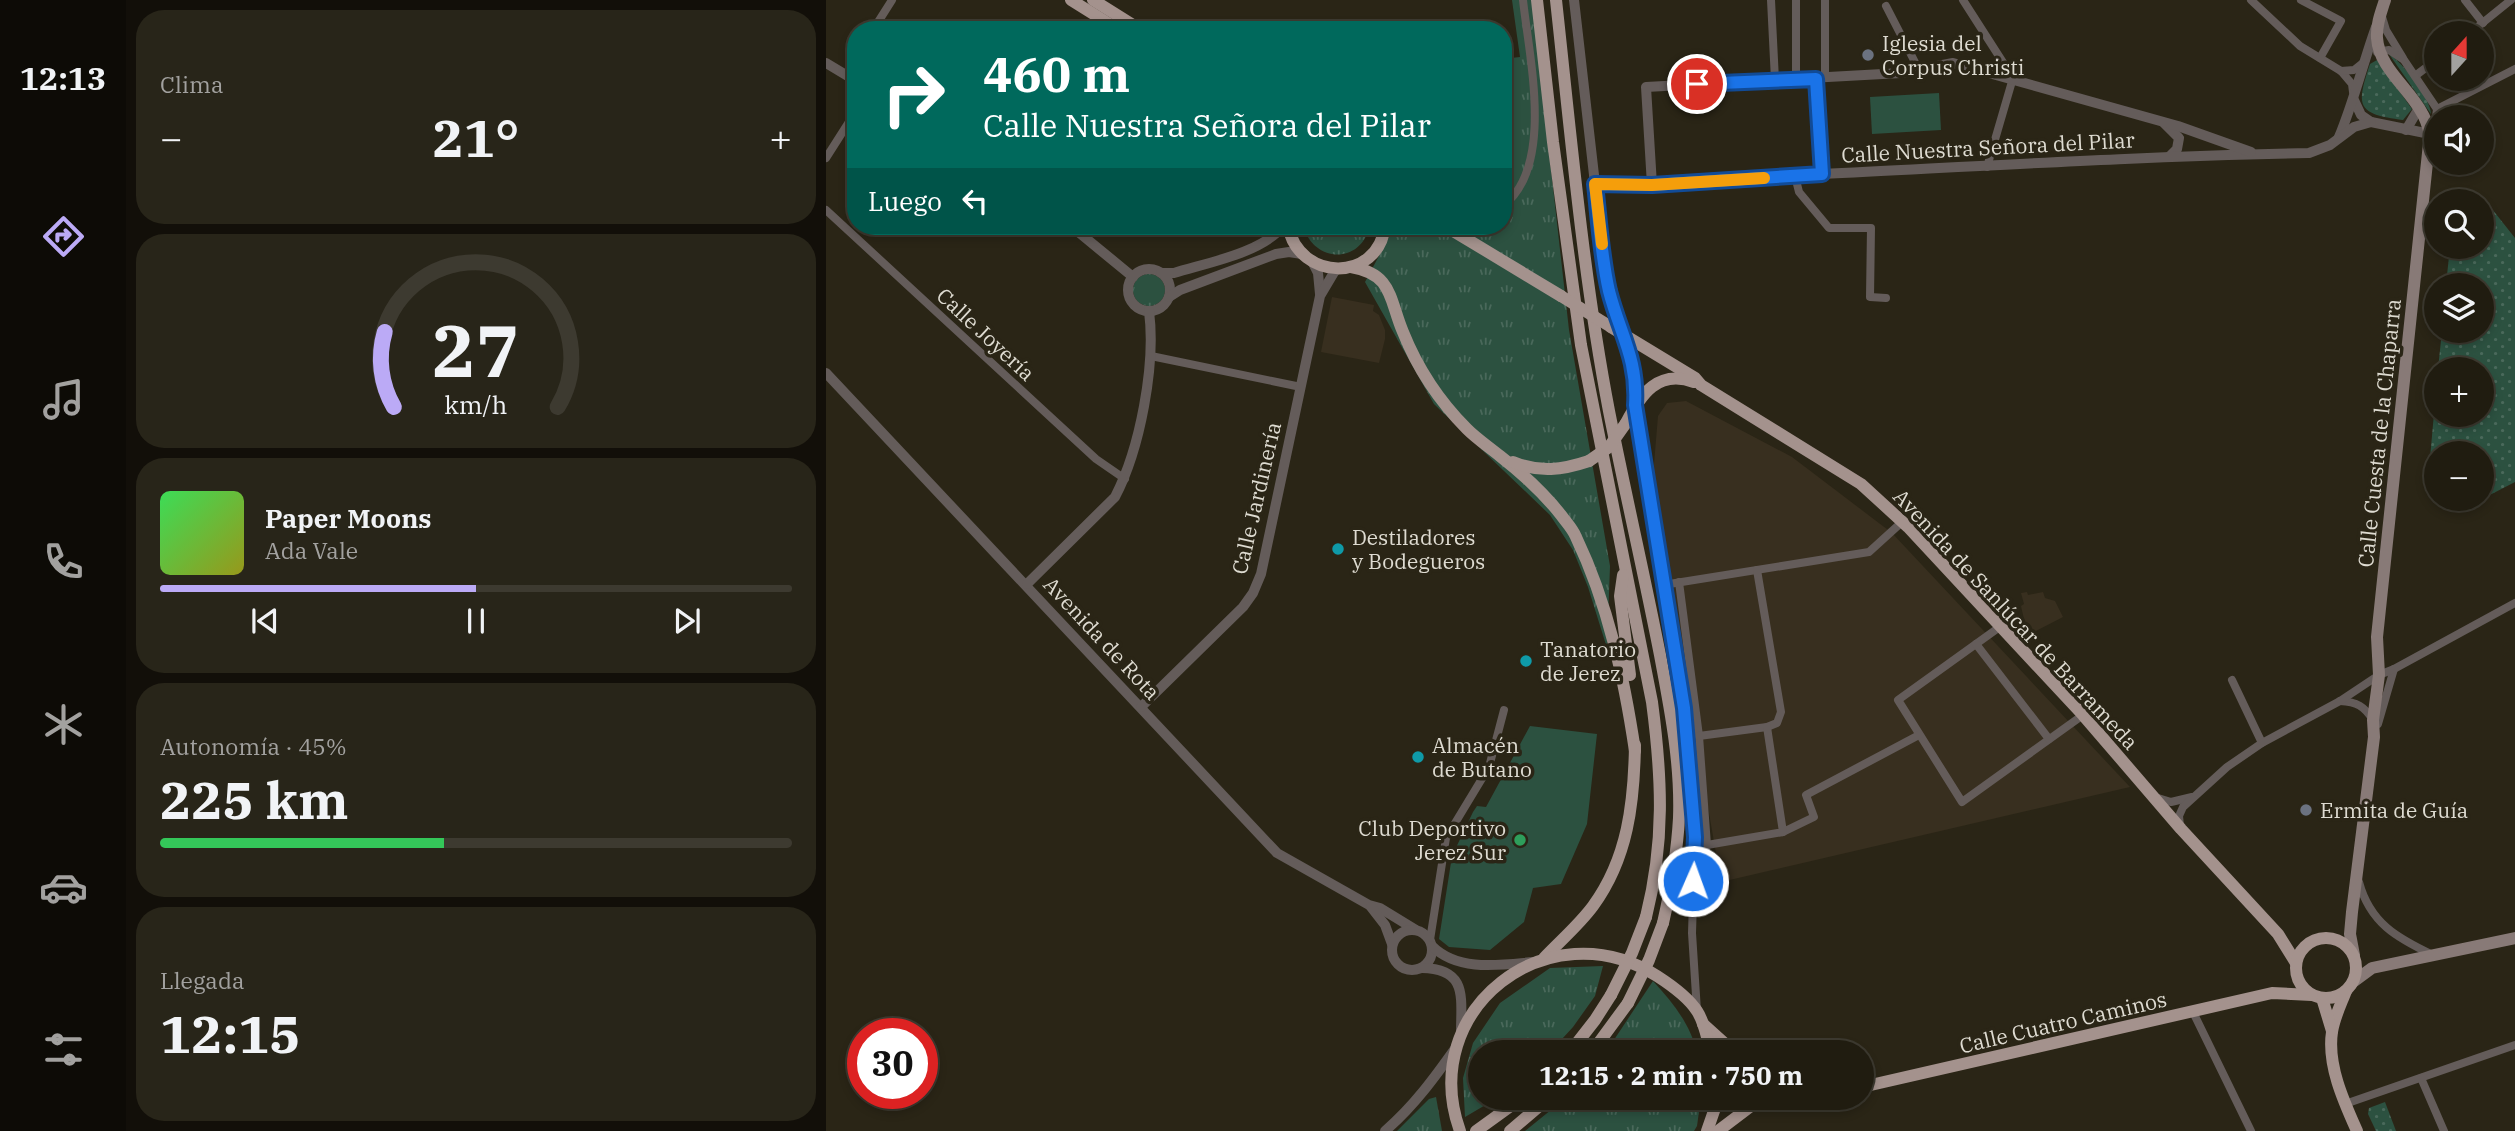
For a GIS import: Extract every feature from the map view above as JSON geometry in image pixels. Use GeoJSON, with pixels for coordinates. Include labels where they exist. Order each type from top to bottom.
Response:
{"type":"FeatureCollection","features":[{"type":"Feature","properties":{"kind":"main road"},"geometry":{"type":"LineString","coordinates":[[1071,0],[1105,21]]}},
{"type":"Feature","properties":{"kind":"main road"},"geometry":{"type":"LineString","coordinates":[[1093,0],[1127,21]]}},
{"type":"Feature","properties":{"kind":"main road"},"geometry":{"type":"LineString","coordinates":[[1537,0],[1581,345],[1652,702],[1661,778],[1658,856],[1646,916],[1632,953],[1611,995],[1579,1040]]}},
{"type":"Feature","properties":{"kind":"main road"},"geometry":{"type":"LineString","coordinates":[[1556,0],[1597,342],[1648,593],[1678,777],[1676,859],[1663,923],[1628,1003],[1601,1040]]}},
{"type":"Feature","properties":{"kind":"main road"},"geometry":{"type":"LineString","coordinates":[[2381,11],[2377,38],[2380,51],[2388,67],[2424,113]]}},
{"type":"Feature","properties":{"kind":"main road","name":"Calle Cuesta de la Chaparra"},"geometry":{"type":"LineString","coordinates":[[2355,958],[2350,934],[2374,737],[2373,720],[2379,675],[2377,637],[2429,175]]}},
{"type":"Feature","properties":{"kind":"main road"},"geometry":{"type":"LineString","coordinates":[[1292,235],[1295,245],[1313,263],[1336,269],[1351,267],[1366,270],[1382,279],[1403,333],[1423,374],[1467,429],[1549,499],[1575,533],[1615,643],[1625,684],[1635,751]]}},
{"type":"Feature","properties":{"kind":"main road"},"geometry":{"type":"LineString","coordinates":[[1351,267],[1373,253],[1383,235]]}},
{"type":"Feature","properties":{"kind":"main road","name":"Avenida de Sanlúcar de Barrameda"},"geometry":{"type":"LineString","coordinates":[[1460,235],[1695,378],[1701,385],[1861,484],[1902,522],[2083,715],[2180,828],[2278,934],[2296,968]]}},
{"type":"Feature","properties":{"kind":"main road"},"geometry":{"type":"LineString","coordinates":[[1625,336],[1636,382],[1635,405]]}},
{"type":"Feature","properties":{"kind":"main road"},"geometry":{"type":"LineString","coordinates":[[1503,458],[1528,468],[1550,471],[1589,461],[1609,447],[1635,405],[1657,382],[1684,378],[1701,385]]}},
{"type":"Feature","properties":{"kind":"main road"},"geometry":{"type":"LineString","coordinates":[[1539,960],[1592,907],[1609,880],[1623,846],[1631,811],[1635,781],[1635,718],[1620,596],[1624,568]]}},
{"type":"Feature","properties":{"kind":"main road"},"geometry":{"type":"LineString","coordinates":[[2357,1131],[2337,1082],[2332,1032],[2317,997],[2300,984],[2296,968],[2304,947],[2317,939],[2327,937],[2339,940],[2355,958],[2372,968]]}},
{"type":"Feature","properties":{"kind":"main road"},"geometry":{"type":"LineString","coordinates":[[2317,997],[2332,998],[2372,968],[2515,938]]}},
{"type":"Feature","properties":{"kind":"main road"},"geometry":{"type":"LineString","coordinates":[[1460,1131],[1451,1094],[1452,1069],[1461,1033],[1490,991],[1517,970],[1539,960],[1563,954],[1591,953],[1618,958],[1643,967],[1666,982],[1722,1040]]}},
{"type":"Feature","properties":{"kind":"main road"},"geometry":{"type":"LineString","coordinates":[[2332,1032],[2356,972],[2355,958]]}},
{"type":"Feature","properties":{"kind":"main road","name":"Calle Cuatro Caminos"},"geometry":{"type":"LineString","coordinates":[[2272,993],[2296,968]]}},
{"type":"Feature","properties":{"kind":"main road","name":"Calle Cuatro Caminos"},"geometry":{"type":"LineString","coordinates":[[1874,1084],[2272,993],[2317,997]]}},
{"type":"Feature","properties":{"kind":"main road"},"geometry":{"type":"LineString","coordinates":[[1700,1017],[1707,1040]]}},
{"type":"Feature","properties":{"kind":"main road"},"geometry":{"type":"LineString","coordinates":[[1476,1131],[1506,1110]]}},
{"type":"Feature","properties":{"kind":"main road"},"geometry":{"type":"LineString","coordinates":[[1510,1131],[1535,1110]]}},
{"type":"Feature","properties":{"kind":"main road"},"geometry":{"type":"LineString","coordinates":[[1707,1131],[1714,1110]]}},
{"type":"Feature","properties":{"kind":"main road"},"geometry":{"type":"LineString","coordinates":[[1718,1131],[1746,1110]]}},
{"type":"Feature","properties":{"kind":"street"},"geometry":{"type":"LineString","coordinates":[[879,21],[892,0]]}},
{"type":"Feature","properties":{"kind":"street"},"geometry":{"type":"LineString","coordinates":[[1512,196],[1522,185],[1534,148],[1536,121],[1523,0]]}},
{"type":"Feature","properties":{"kind":"street"},"geometry":{"type":"LineString","coordinates":[[1574,0],[1609,291],[1625,336]]}},
{"type":"Feature","properties":{"kind":"street"},"geometry":{"type":"LineString","coordinates":[[1771,0],[1774,80]]}},
{"type":"Feature","properties":{"kind":"street"},"geometry":{"type":"LineString","coordinates":[[1796,0],[1796,79]]}},
{"type":"Feature","properties":{"kind":"street"},"geometry":{"type":"LineString","coordinates":[[1822,174],[1821,78],[1825,0]]}},
{"type":"Feature","properties":{"kind":"street"},"geometry":{"type":"LineString","coordinates":[[1963,0],[2013,78],[1987,167]]}},
{"type":"Feature","properties":{"kind":"street"},"geometry":{"type":"LineString","coordinates":[[2251,0],[2301,46],[2341,71],[2352,84],[2354,100],[2361,115],[2371,122],[2406,130],[2424,126]]}},
{"type":"Feature","properties":{"kind":"street"},"geometry":{"type":"LineString","coordinates":[[2301,0],[2341,21],[2320,58]]}},
{"type":"Feature","properties":{"kind":"street"},"geometry":{"type":"LineString","coordinates":[[2465,0],[2481,21]]}},
{"type":"Feature","properties":{"kind":"street"},"geometry":{"type":"LineString","coordinates":[[2485,21],[2511,0]]}},
{"type":"Feature","properties":{"kind":"street"},"geometry":{"type":"LineString","coordinates":[[1886,6],[1919,70]]}},
{"type":"Feature","properties":{"kind":"street"},"geometry":{"type":"LineString","coordinates":[[2381,11],[2386,30],[2404,60]]}},
{"type":"Feature","properties":{"kind":"street"},"geometry":{"type":"LineString","coordinates":[[2339,137],[2354,100],[2381,11]]}},
{"type":"Feature","properties":{"kind":"street"},"geometry":{"type":"LineString","coordinates":[[2341,71],[2354,70],[2380,51],[2397,53],[2415,76],[2427,105]]}},
{"type":"Feature","properties":{"kind":"street"},"geometry":{"type":"LineString","coordinates":[[826,63],[847,76]]}},
{"type":"Feature","properties":{"kind":"street"},"geometry":{"type":"LineString","coordinates":[[1652,185],[1646,87],[1901,73],[1953,63],[2163,122],[2257,154]]}},
{"type":"Feature","properties":{"kind":"street"},"geometry":{"type":"LineString","coordinates":[[2415,76],[2424,69]]}},
{"type":"Feature","properties":{"kind":"street"},"geometry":{"type":"LineString","coordinates":[[2463,105],[2515,69]]}},
{"type":"Feature","properties":{"kind":"street"},"geometry":{"type":"LineString","coordinates":[[2406,130],[2419,108]]}},
{"type":"Feature","properties":{"kind":"street"},"geometry":{"type":"LineString","coordinates":[[2163,122],[2179,138],[2176,149],[2169,157]]}},
{"type":"Feature","properties":{"kind":"street","name":"Calle Nuestra Señora del Pilar"},"geometry":{"type":"LineString","coordinates":[[1595,184],[1652,185],[1987,167],[2068,160],[2309,153],[2321,150],[2354,127],[2371,122]]}},
{"type":"Feature","properties":{"kind":"street"},"geometry":{"type":"LineString","coordinates":[[826,158],[847,125]]}},
{"type":"Feature","properties":{"kind":"street"},"geometry":{"type":"LineString","coordinates":[[1795,176],[1799,192],[1829,228],[1871,228],[1870,298],[1886,298]]}},
{"type":"Feature","properties":{"kind":"street","name":"Calle Joyería"},"geometry":{"type":"LineString","coordinates":[[826,210],[847,229]]}},
{"type":"Feature","properties":{"kind":"street","name":"Calle Joyería"},"geometry":{"type":"LineString","coordinates":[[853,235],[1096,459],[1125,479]]}},
{"type":"Feature","properties":{"kind":"street"},"geometry":{"type":"LineString","coordinates":[[1082,235],[1133,277]]}},
{"type":"Feature","properties":{"kind":"street"},"geometry":{"type":"LineString","coordinates":[[1273,235],[1250,248],[1174,273],[1161,273],[1150,269],[1138,272],[1128,289],[1132,302],[1136,307],[1149,311],[1161,307],[1180,290],[1276,254],[1302,254]]}},
{"type":"Feature","properties":{"kind":"street","name":"Calle Jardinería"},"geometry":{"type":"LineString","coordinates":[[1141,707],[1243,607],[1261,575],[1320,296],[1318,273],[1313,263]]}},
{"type":"Feature","properties":{"kind":"street","name":"Calle Jardinería"},"geometry":{"type":"LineString","coordinates":[[1320,296],[1336,269]]}},
{"type":"Feature","properties":{"kind":"street"},"geometry":{"type":"LineString","coordinates":[[1161,273],[1169,284],[1169,298]]}},
{"type":"Feature","properties":{"kind":"street"},"geometry":{"type":"LineString","coordinates":[[1027,584],[1115,498],[1125,479],[1146,393],[1151,356],[1149,311]]}},
{"type":"Feature","properties":{"kind":"street"},"geometry":{"type":"LineString","coordinates":[[1151,356],[1301,387]]}},
{"type":"Feature","properties":{"kind":"street","name":"Avenida de Rota"},"geometry":{"type":"LineString","coordinates":[[826,373],[1277,853],[1418,931]]}},
{"type":"Feature","properties":{"kind":"street"},"geometry":{"type":"LineString","coordinates":[[1635,405],[1684,708],[1692,782],[1695,837],[1693,958],[1700,1017]]}},
{"type":"Feature","properties":{"kind":"street"},"geometry":{"type":"LineString","coordinates":[[1663,585],[1870,552],[1902,522]]}},
{"type":"Feature","properties":{"kind":"street"},"geometry":{"type":"LineString","coordinates":[[1699,736],[1767,727],[1777,723],[1781,712],[1757,570]]}},
{"type":"Feature","properties":{"kind":"street"},"geometry":{"type":"LineString","coordinates":[[1679,582],[1699,736],[1707,845],[1692,904]]}},
{"type":"Feature","properties":{"kind":"street"},"geometry":{"type":"LineString","coordinates":[[2180,828],[2179,816],[2192,797],[2262,743],[2340,701],[2379,675],[2515,603]]}},
{"type":"Feature","properties":{"kind":"street"},"geometry":{"type":"LineString","coordinates":[[2001,626],[1898,701],[1962,802],[2083,715]]}},
{"type":"Feature","properties":{"kind":"street"},"geometry":{"type":"LineString","coordinates":[[1976,644],[2049,739]]}},
{"type":"Feature","properties":{"kind":"street","name":"Calle Cuesta de la Chaparra"},"geometry":{"type":"LineString","coordinates":[[2374,737],[2394,669]]}},
{"type":"Feature","properties":{"kind":"street"},"geometry":{"type":"LineString","coordinates":[[2232,680],[2262,743]]}},
{"type":"Feature","properties":{"kind":"street"},"geometry":{"type":"LineString","coordinates":[[2340,701],[2354,702],[2364,707],[2373,720]]}},
{"type":"Feature","properties":{"kind":"street"},"geometry":{"type":"LineString","coordinates":[[1422,968],[1430,958],[1432,923],[1446,838],[1489,767],[1504,710]]}},
{"type":"Feature","properties":{"kind":"street"},"geometry":{"type":"LineString","coordinates":[[1767,727],[1783,832]]}},
{"type":"Feature","properties":{"kind":"street"},"geometry":{"type":"LineString","coordinates":[[1707,845],[1783,832],[1814,817],[1806,795],[1919,735]]}},
{"type":"Feature","properties":{"kind":"street"},"geometry":{"type":"LineString","coordinates":[[2152,795],[2171,802],[2192,797]]}},
{"type":"Feature","properties":{"kind":"street"},"geometry":{"type":"LineString","coordinates":[[2356,871],[2363,898],[2384,927],[2400,939],[2433,956]]}},
{"type":"Feature","properties":{"kind":"street","name":"Avenida de Rota"},"geometry":{"type":"LineString","coordinates":[[1369,905],[1385,925],[1392,944]]}},
{"type":"Feature","properties":{"kind":"street"},"geometry":{"type":"LineString","coordinates":[[1432,923],[1418,931],[1406,930],[1400,933],[1392,944],[1392,951],[1398,964],[1409,970],[1443,970],[1453,976],[1459,985],[1461,1033]]}},
{"type":"Feature","properties":{"kind":"street"},"geometry":{"type":"LineString","coordinates":[[1418,931],[1440,954],[1455,961],[1477,964],[1539,960]]}},
{"type":"Feature","properties":{"kind":"street"},"geometry":{"type":"LineString","coordinates":[[2193,1012],[2251,1131]]}},
{"type":"Feature","properties":{"kind":"street"},"geometry":{"type":"LineString","coordinates":[[2345,1104],[2515,1045]]}},
{"type":"Feature","properties":{"kind":"street"},"geometry":{"type":"LineString","coordinates":[[1385,1131],[1405,1114],[1430,1085],[1457,1046]]}},
{"type":"Feature","properties":{"kind":"street"},"geometry":{"type":"LineString","coordinates":[[2421,1078],[2444,1131]]}},
{"type":"Feature","properties":{"kind":"shaded area"},"geometry":{"type":"Polygon","coordinates":[[[1332,297],[1374,305],[1373,311],[1379,315],[1385,330],[1379,363],[1321,352],[1332,297]]]}},
{"type":"Feature","properties":{"kind":"shaded area"},"geometry":{"type":"Polygon","coordinates":[[[1686,401],[1792,457],[1892,533],[2130,787],[1721,882],[1653,476],[1658,416],[1667,403],[1686,401]]]}},
{"type":"Feature","properties":{"kind":"shaded area"},"geometry":{"type":"Polygon","coordinates":[[[2027,592],[2028,595],[2043,592],[2045,598],[2055,601],[2063,617],[2032,633],[2026,628],[2021,606],[2024,604],[2021,593],[2027,592]]]}},
{"type":"Feature","properties":{"kind":"green space"},"geometry":{"type":"Polygon","coordinates":[[[1512,0],[1532,0],[1569,330],[1610,566],[1607,648],[1573,550],[1550,515],[1434,404],[1365,282],[1390,235],[1512,235],[1512,58],[1520,57],[1512,0]]]}},
{"type":"Feature","properties":{"kind":"green space"},"geometry":{"type":"Polygon","coordinates":[[[2389,54],[2415,81],[2428,105],[2425,105],[2389,54]]]}},
{"type":"Feature","properties":{"kind":"green space"},"geometry":{"type":"Polygon","coordinates":[[[2377,60],[2412,109],[2403,120],[2376,115],[2364,106],[2362,99],[2365,78],[2370,64],[2377,60]]]}},
{"type":"Feature","properties":{"kind":"green space"},"geometry":{"type":"Polygon","coordinates":[[[1939,93],[1941,130],[1872,134],[1870,97],[1939,93]]]}},
{"type":"Feature","properties":{"kind":"green space"},"geometry":{"type":"Polygon","coordinates":[[[2494,212],[2515,238],[2515,482],[2494,493],[2494,441],[2432,441],[2433,427],[2494,427],[2494,357],[2439,357],[2441,343],[2494,343],[2494,273],[2447,273],[2449,259],[2494,259],[2494,212]]]}},
{"type":"Feature","properties":{"kind":"green space"},"geometry":{"type":"Polygon","coordinates":[[[1308,235],[1367,235],[1357,248],[1337,254],[1326,253],[1308,235]]]}},
{"type":"Feature","properties":{"kind":"green space"},"geometry":{"type":"Polygon","coordinates":[[[1149,274],[1160,279],[1165,290],[1160,301],[1149,306],[1138,301],[1133,290],[1138,279],[1149,274]]]}},
{"type":"Feature","properties":{"kind":"green space","name":"Club Deportivo Jerez Sur"},"geometry":{"type":"Polygon","coordinates":[[[1530,726],[1597,734],[1587,824],[1561,884],[1533,888],[1524,922],[1490,950],[1449,947],[1439,939],[1452,856],[1473,812],[1477,806],[1486,807],[1530,726]]]}},
{"type":"Feature","properties":{"kind":"green space"},"geometry":{"type":"Polygon","coordinates":[[[1603,966],[1595,996],[1561,1040],[1475,1040],[1500,1003],[1550,968],[1603,966]]]}},
{"type":"Feature","properties":{"kind":"green space"},"geometry":{"type":"Polygon","coordinates":[[[1653,981],[1680,1014],[1693,1040],[1614,1040],[1653,981]]]}},
{"type":"Feature","properties":{"kind":"green space"},"geometry":{"type":"Polygon","coordinates":[[[1468,1060],[1468,1110],[1477,1110],[1465,1117],[1463,1078],[1468,1060]]]}},
{"type":"Feature","properties":{"kind":"green space"},"geometry":{"type":"Polygon","coordinates":[[[1436,1097],[1442,1131],[1397,1131],[1429,1099],[1436,1097]]]}},
{"type":"Feature","properties":{"kind":"green space"},"geometry":{"type":"Polygon","coordinates":[[[2385,1102],[2396,1131],[2376,1131],[2368,1114],[2369,1108],[2385,1102]]]}},
{"type":"Feature","properties":{"kind":"green space"},"geometry":{"type":"Polygon","coordinates":[[[1551,1110],[1699,1110],[1694,1131],[1525,1131],[1551,1110]]]}},
{"type":"Feature","properties":{"kind":"slow traffic"},"geometry":{"type":"LineString","coordinates":[[1602,244],[1595,184],[1652,185],[1764,178]]}},
{"type":"Feature","properties":{"kind":"place","name":"Iglesia del Corpus Christi"},"geometry":{"type":"Point","coordinates":[1868,55]}},
{"type":"Feature","properties":{"kind":"place","name":"Destiladores y Bodegueros"},"geometry":{"type":"Point","coordinates":[1338,549]}},
{"type":"Feature","properties":{"kind":"place","name":"Tanatorio de Jerez"},"geometry":{"type":"Point","coordinates":[1526,661]}},
{"type":"Feature","properties":{"kind":"place","name":"Almacén de Butano"},"geometry":{"type":"Point","coordinates":[1418,757]}},
{"type":"Feature","properties":{"kind":"place","name":"Ermita de Guía"},"geometry":{"type":"Point","coordinates":[2306,810]}},
{"type":"Feature","properties":{"kind":"place","name":"Club Deportivo Jerez Sur"},"geometry":{"type":"Point","coordinates":[1520,840]}},
{"type":"Feature","properties":{"kind":"route"},"geometry":{"type":"LineString","coordinates":[[1693,881],[1695,837],[1684,708],[1635,405],[1636,382],[1632,358],[1609,291],[1595,184],[1652,185],[1822,174],[1816,79],[1697,84]]}}]}
